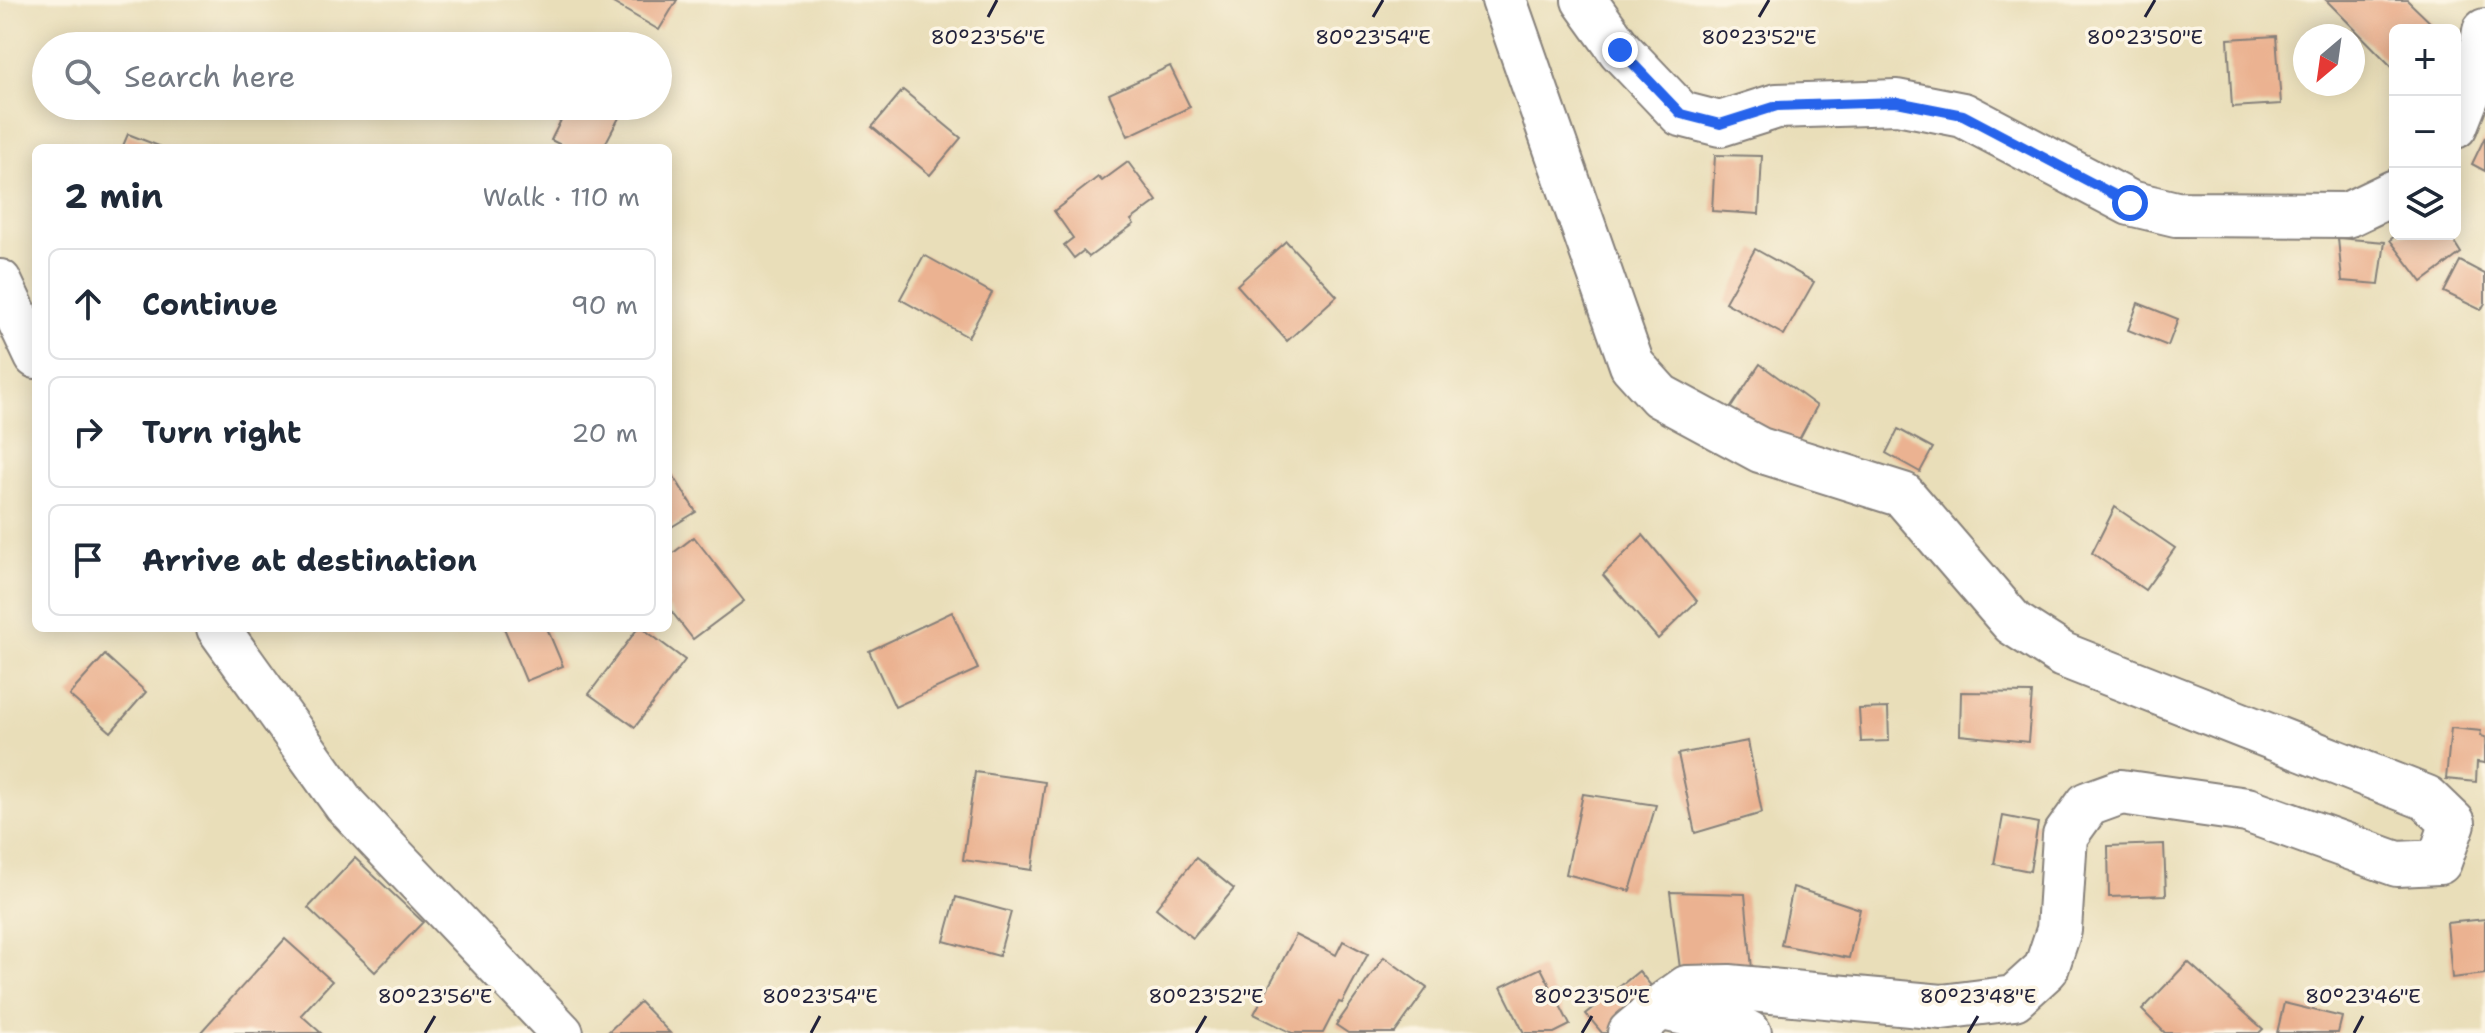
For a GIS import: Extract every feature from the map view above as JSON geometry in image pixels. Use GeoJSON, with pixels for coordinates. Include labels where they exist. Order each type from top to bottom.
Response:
{"type":"FeatureCollection","features":[{"type":"Feature","properties":{"kind":"street"},"geometry":{"type":"LineString","coordinates":[[1504,0],[1632,365],[1660,396],[1760,450],[1903,495],[2013,623],[2063,655],[2427,798],[2453,823],[2439,862],[2397,864],[2247,810],[2121,792],[2088,804],[2065,836],[2059,930],[2046,969],[2014,998],[1942,1007],[1729,987],[1687,988],[1644,1020]]}},
{"type":"Feature","properties":{"kind":"street"},"geometry":{"type":"LineString","coordinates":[[1584,0],[1620,50],[1681,114],[1720,124],[1777,106],[1897,102],[1963,115],[2130,203],[2176,214],[2347,215],[2389,195]]}},
{"type":"Feature","properties":{"kind":"street"},"geometry":{"type":"LineString","coordinates":[[2461,111],[2480,63],[2485,31]]}},
{"type":"Feature","properties":{"kind":"street"},"geometry":{"type":"LineString","coordinates":[[0,281],[32,349]]}},
{"type":"Feature","properties":{"kind":"street"},"geometry":{"type":"LineString","coordinates":[[221,632],[345,805],[562,1033]]}},
{"type":"Feature","properties":{"kind":"street"},"geometry":{"type":"LineString","coordinates":[[1644,1020],[1737,1026],[1750,1033]]}},
{"type":"Feature","properties":{"kind":"building"},"geometry":{"type":"Polygon","coordinates":[[[608,0],[677,0],[659,30],[608,0]]]}},
{"type":"Feature","properties":{"kind":"building"},"geometry":{"type":"Polygon","coordinates":[[[2326,0],[2407,0],[2432,24],[2389,24],[2389,64],[2365,40],[2365,24],[2350,24],[2326,0]]]}},
{"type":"Feature","properties":{"kind":"building"},"geometry":{"type":"Polygon","coordinates":[[[2276,36],[2281,104],[2232,107],[2228,39],[2276,36]]]}},
{"type":"Feature","properties":{"kind":"building"},"geometry":{"type":"Polygon","coordinates":[[[1170,66],[1190,107],[1128,136],[1109,94],[1170,66]]]}},
{"type":"Feature","properties":{"kind":"building"},"geometry":{"type":"Polygon","coordinates":[[[903,90],[961,138],[930,175],[872,127],[903,90]]]}},
{"type":"Feature","properties":{"kind":"building"},"geometry":{"type":"Polygon","coordinates":[[[561,120],[618,120],[605,144],[559,144],[551,140],[561,120]]]}},
{"type":"Feature","properties":{"kind":"building"},"geometry":{"type":"Polygon","coordinates":[[[128,134],[154,144],[124,144],[128,134]]]}},
{"type":"Feature","properties":{"kind":"building"},"geometry":{"type":"Polygon","coordinates":[[[2485,137],[2485,171],[2472,164],[2485,137]]]}},
{"type":"Feature","properties":{"kind":"building"},"geometry":{"type":"Polygon","coordinates":[[[1715,155],[1762,156],[1759,214],[1712,211],[1715,155]]]}},
{"type":"Feature","properties":{"kind":"building"},"geometry":{"type":"Polygon","coordinates":[[[1128,162],[1157,201],[1131,220],[1134,224],[1089,257],[1083,251],[1074,258],[1064,245],[1073,238],[1054,211],[1098,177],[1102,181],[1128,162]]]}},
{"type":"Feature","properties":{"kind":"building"},"geometry":{"type":"Polygon","coordinates":[[[2338,238],[2385,242],[2379,284],[2342,281],[2338,238]]]}},
{"type":"Feature","properties":{"kind":"building"},"geometry":{"type":"Polygon","coordinates":[[[2390,240],[2453,240],[2461,253],[2422,282],[2390,240]]]}},
{"type":"Feature","properties":{"kind":"building"},"geometry":{"type":"Polygon","coordinates":[[[1286,241],[1337,296],[1287,341],[1237,285],[1286,241]]]}},
{"type":"Feature","properties":{"kind":"building"},"geometry":{"type":"Polygon","coordinates":[[[1755,249],[1814,282],[1784,335],[1725,302],[1755,249]]]}},
{"type":"Feature","properties":{"kind":"building"},"geometry":{"type":"Polygon","coordinates":[[[924,255],[992,293],[968,337],[900,299],[924,255]]]}},
{"type":"Feature","properties":{"kind":"building"},"geometry":{"type":"Polygon","coordinates":[[[2460,261],[2485,274],[2485,303],[2481,310],[2444,292],[2460,261]]]}},
{"type":"Feature","properties":{"kind":"building"},"geometry":{"type":"Polygon","coordinates":[[[2138,303],[2178,319],[2168,346],[2128,330],[2138,303]]]}},
{"type":"Feature","properties":{"kind":"building"},"geometry":{"type":"Polygon","coordinates":[[[1760,364],[1817,406],[1795,447],[1730,409],[1760,364]]]}},
{"type":"Feature","properties":{"kind":"building"},"geometry":{"type":"Polygon","coordinates":[[[1898,429],[1933,448],[1920,472],[1886,453],[1898,429]]]}},
{"type":"Feature","properties":{"kind":"building"},"geometry":{"type":"Polygon","coordinates":[[[672,473],[696,512],[672,527],[672,473]]]}},
{"type":"Feature","properties":{"kind":"building"},"geometry":{"type":"Polygon","coordinates":[[[2115,507],[2175,548],[2145,590],[2092,553],[2115,507]]]}},
{"type":"Feature","properties":{"kind":"building"},"geometry":{"type":"Polygon","coordinates":[[[1643,535],[1697,601],[1658,639],[1603,575],[1643,535]]]}},
{"type":"Feature","properties":{"kind":"building"},"geometry":{"type":"Polygon","coordinates":[[[694,537],[744,601],[693,639],[672,612],[672,554],[694,537]]]}},
{"type":"Feature","properties":{"kind":"building"},"geometry":{"type":"Polygon","coordinates":[[[952,612],[978,669],[895,707],[869,651],[952,612]]]}},
{"type":"Feature","properties":{"kind":"building"},"geometry":{"type":"Polygon","coordinates":[[[506,632],[549,632],[563,666],[526,681],[506,632]]]}},
{"type":"Feature","properties":{"kind":"building"},"geometry":{"type":"Polygon","coordinates":[[[635,632],[647,632],[685,660],[635,727],[589,694],[635,632]]]}},
{"type":"Feature","properties":{"kind":"building"},"geometry":{"type":"Polygon","coordinates":[[[105,655],[146,692],[111,732],[69,695],[105,655]]]}},
{"type":"Feature","properties":{"kind":"building"},"geometry":{"type":"Polygon","coordinates":[[[1961,692],[2032,693],[2028,742],[1960,735],[1961,692]]]}},
{"type":"Feature","properties":{"kind":"building"},"geometry":{"type":"Polygon","coordinates":[[[1888,708],[1889,741],[1861,742],[1859,709],[1888,708]]]}},
{"type":"Feature","properties":{"kind":"building"},"geometry":{"type":"Polygon","coordinates":[[[2451,728],[2481,731],[2480,736],[2485,737],[2485,763],[2477,762],[2476,782],[2446,779],[2451,728]]]}},
{"type":"Feature","properties":{"kind":"building"},"geometry":{"type":"Polygon","coordinates":[[[1748,741],[1762,813],[1695,833],[1678,754],[1748,741]]]}},
{"type":"Feature","properties":{"kind":"building"},"geometry":{"type":"Polygon","coordinates":[[[975,772],[1045,782],[1032,870],[963,860],[975,772]]]}},
{"type":"Feature","properties":{"kind":"building"},"geometry":{"type":"Polygon","coordinates":[[[1583,794],[1656,805],[1630,891],[1566,874],[1583,794]]]}},
{"type":"Feature","properties":{"kind":"building"},"geometry":{"type":"Polygon","coordinates":[[[2003,816],[2038,823],[2030,871],[1994,864],[2003,816]]]}},
{"type":"Feature","properties":{"kind":"building"},"geometry":{"type":"Polygon","coordinates":[[[2164,844],[2166,895],[2109,897],[2108,846],[2164,844]]]}},
{"type":"Feature","properties":{"kind":"building"},"geometry":{"type":"Polygon","coordinates":[[[355,858],[423,922],[375,972],[308,908],[355,858]]]}},
{"type":"Feature","properties":{"kind":"building"},"geometry":{"type":"Polygon","coordinates":[[[1196,858],[1234,889],[1193,938],[1156,908],[1196,858]]]}},
{"type":"Feature","properties":{"kind":"building"},"geometry":{"type":"Polygon","coordinates":[[[1793,887],[1860,909],[1849,958],[1781,945],[1793,887]]]}},
{"type":"Feature","properties":{"kind":"building"},"geometry":{"type":"Polygon","coordinates":[[[1670,892],[1745,894],[1752,969],[1681,976],[1670,892]]]}},
{"type":"Feature","properties":{"kind":"building"},"geometry":{"type":"Polygon","coordinates":[[[956,897],[1011,912],[999,956],[944,941],[956,897]]]}},
{"type":"Feature","properties":{"kind":"building"},"geometry":{"type":"Polygon","coordinates":[[[2485,919],[2485,974],[2452,978],[2447,923],[2485,919]]]}},
{"type":"Feature","properties":{"kind":"building"},"geometry":{"type":"Polygon","coordinates":[[[1296,935],[1336,955],[1343,941],[1368,954],[1323,1033],[1292,1033],[1254,1014],[1296,935]]]}},
{"type":"Feature","properties":{"kind":"building"},"geometry":{"type":"Polygon","coordinates":[[[285,939],[332,981],[301,1015],[321,1033],[200,1033],[285,939]]]}},
{"type":"Feature","properties":{"kind":"building"},"geometry":{"type":"Polygon","coordinates":[[[1384,957],[1427,988],[1395,1033],[1348,1033],[1336,1025],[1384,957]]]}},
{"type":"Feature","properties":{"kind":"building"},"geometry":{"type":"Polygon","coordinates":[[[2188,962],[2263,1029],[2259,1033],[2165,1033],[2142,1010],[2188,962]]]}},
{"type":"Feature","properties":{"kind":"building"},"geometry":{"type":"Polygon","coordinates":[[[1541,968],[1570,1025],[1554,1033],[1524,1033],[1501,987],[1541,968]]]}},
{"type":"Feature","properties":{"kind":"building"},"geometry":{"type":"Polygon","coordinates":[[[1639,971],[1657,993],[1608,1033],[1602,1033],[1586,1014],[1639,971]]]}},
{"type":"Feature","properties":{"kind":"building"},"geometry":{"type":"Polygon","coordinates":[[[640,1002],[670,1033],[607,1033],[640,1002]]]}},
{"type":"Feature","properties":{"kind":"building"},"geometry":{"type":"Polygon","coordinates":[[[2284,1003],[2342,1017],[2338,1033],[2277,1033],[2284,1003]]]}},
{"type":"Feature","properties":{"kind":"route"},"geometry":{"type":"LineString","coordinates":[[1620,50],[1681,114],[1720,124],[1777,106],[1897,102],[1963,115],[2130,203]]}}]}
